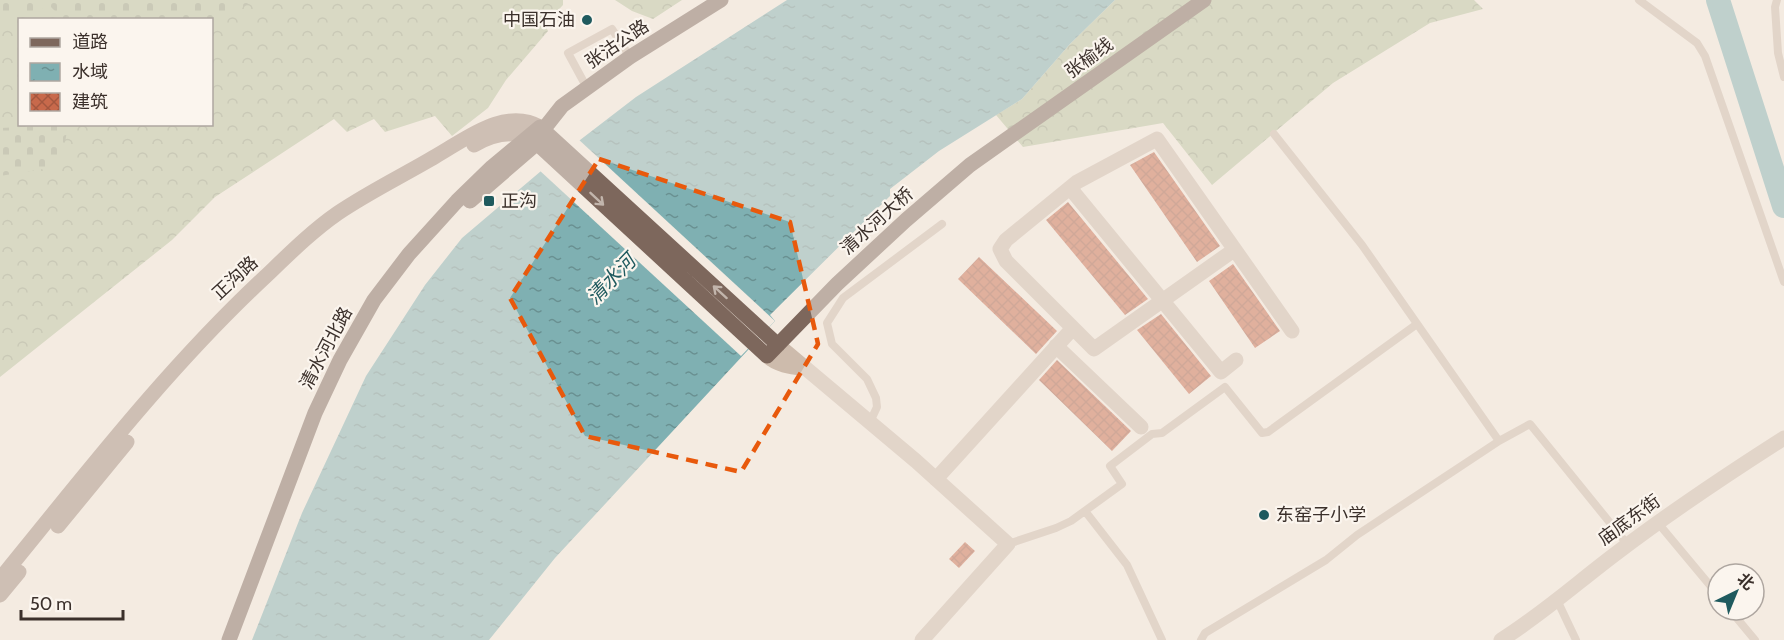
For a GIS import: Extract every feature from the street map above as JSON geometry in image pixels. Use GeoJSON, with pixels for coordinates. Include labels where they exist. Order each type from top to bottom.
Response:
{"type":"FeatureCollection","features":[{"type":"Feature","properties":{"kind":"main road","name":"张沽公路"},"geometry":{"type":"LineString","coordinates":[[539,134],[561,106],[630,57],[721,0]]}},
{"type":"Feature","properties":{"kind":"main road","name":"张榆线"},"geometry":{"type":"LineString","coordinates":[[995,147],[1204,0]]}},
{"type":"Feature","properties":{"kind":"main road","name":"正沟路"},"geometry":{"type":"LineString","coordinates":[[0,579],[175,368],[231,309],[306,239],[338,213],[477,132],[505,121],[530,121],[539,134],[559,154],[773,350]]}},
{"type":"Feature","properties":{"kind":"main road","name":"正沟路"},"geometry":{"type":"LineString","coordinates":[[0,595],[181,377],[238,314],[341,221],[385,192],[481,141],[516,133],[539,134]]}},
{"type":"Feature","properties":{"kind":"main road","name":"清水河北路"},"geometry":{"type":"LineString","coordinates":[[229,640],[315,413],[340,360],[374,300],[409,254],[457,201],[492,167],[539,134]]}},
{"type":"Feature","properties":{"kind":"main road","name":"清水河北路"},"geometry":{"type":"LineString","coordinates":[[240,640],[323,415],[348,365],[382,306],[417,259],[471,201],[539,134]]}},
{"type":"Feature","properties":{"kind":"main road","name":"清水河大桥"},"geometry":{"type":"LineString","coordinates":[[773,350],[837,284],[906,220],[970,165],[995,147]]}},
{"type":"Feature","properties":{"kind":"street"},"geometry":{"type":"LineString","coordinates":[[1234,250],[1094,349],[1006,261],[1000,249],[1006,240],[1077,182],[1157,139],[1292,332]]}},
{"type":"Feature","properties":{"kind":"street"},"geometry":{"type":"LineString","coordinates":[[1070,188],[1221,372],[1236,360]]}},
{"type":"Feature","properties":{"kind":"street"},"geometry":{"type":"LineString","coordinates":[[936,479],[1073,328]]}},
{"type":"Feature","properties":{"kind":"street"},"geometry":{"type":"LineString","coordinates":[[1056,346],[1141,428]]}},
{"type":"Feature","properties":{"kind":"street"},"geometry":{"type":"LineString","coordinates":[[773,350],[774,362],[803,368],[936,479],[1008,543],[922,640]]}},
{"type":"Feature","properties":{"kind":"street","name":"庙底东街"},"geometry":{"type":"LineString","coordinates":[[1501,640],[1526,624],[1658,522],[1784,438]]}},
{"type":"Feature","properties":{"kind":"lane"},"geometry":{"type":"LineString","coordinates":[[1639,0],[1697,44],[1705,56],[1784,282]]}},
{"type":"Feature","properties":{"kind":"lane"},"geometry":{"type":"LineString","coordinates":[[1777,0],[1774,7],[1778,53],[1784,77]]}},
{"type":"Feature","properties":{"kind":"lane"},"geometry":{"type":"LineString","coordinates":[[587,88],[568,53],[612,29],[630,57]]}},
{"type":"Feature","properties":{"kind":"lane"},"geometry":{"type":"LineString","coordinates":[[1274,135],[1362,245],[1499,441]]}},
{"type":"Feature","properties":{"kind":"lane"},"geometry":{"type":"LineString","coordinates":[[869,423],[877,407],[876,398],[867,379],[832,344],[827,323],[843,298],[942,224]]}},
{"type":"Feature","properties":{"kind":"lane"},"geometry":{"type":"LineString","coordinates":[[1008,543],[1056,528],[1122,484],[1110,466],[1152,434],[1162,433],[1225,387],[1262,433],[1268,432],[1417,324]]}},
{"type":"Feature","properties":{"kind":"lane"},"geometry":{"type":"LineString","coordinates":[[1201,640],[1205,633],[1326,560],[1358,535],[1499,441],[1530,424],[1628,545]]}},
{"type":"Feature","properties":{"kind":"lane"},"geometry":{"type":"LineString","coordinates":[[1085,510],[1127,565],[1162,640]]}},
{"type":"Feature","properties":{"kind":"lane"},"geometry":{"type":"LineString","coordinates":[[1658,522],[1706,580]]}},
{"type":"Feature","properties":{"kind":"lane"},"geometry":{"type":"LineString","coordinates":[[1557,600],[1576,640]]}},
{"type":"Feature","properties":{"kind":"lane"},"geometry":{"type":"LineString","coordinates":[[1740,622],[1755,640]]}},
{"type":"Feature","properties":{"kind":"highlighted area"},"geometry":{"type":"Polygon","coordinates":[[[599,159],[790,222],[818,344],[741,472],[585,436],[510,298],[599,159]]]}},
{"type":"Feature","properties":{"kind":"green space"},"geometry":{"type":"Polygon","coordinates":[[[0,0],[563,0],[563,5],[545,24],[548,31],[506,80],[488,108],[452,136],[435,116],[385,132],[374,119],[347,132],[334,119],[215,197],[172,240],[0,377],[0,0]]]}},
{"type":"Feature","properties":{"kind":"green space"},"geometry":{"type":"Polygon","coordinates":[[[0,0],[253,0],[213,28],[213,18],[62,18],[51,7],[0,18],[0,0]]]}},
{"type":"Feature","properties":{"kind":"green space"},"geometry":{"type":"Polygon","coordinates":[[[615,0],[682,0],[653,19],[632,11],[615,0]]]}},
{"type":"Feature","properties":{"kind":"green space"},"geometry":{"type":"Polygon","coordinates":[[[1115,0],[1474,0],[1483,9],[1430,23],[1333,83],[1212,185],[1163,123],[1023,147],[996,115],[1022,99],[1070,44],[1115,0]]]}},
{"type":"Feature","properties":{"kind":"green space"},"geometry":{"type":"Polygon","coordinates":[[[68,126],[61,166],[0,176],[0,128],[68,126]]]}},
{"type":"Feature","properties":{"kind":"water","name":"清水河"},"geometry":{"type":"Polygon","coordinates":[[[787,0],[1115,0],[1070,44],[1022,99],[939,151],[890,189],[890,196],[770,315],[775,321],[555,558],[489,640],[252,640],[302,513],[366,376],[425,285],[462,238],[554,160],[636,97],[787,0]]]}},
{"type":"Feature","properties":{"kind":"pier"},"geometry":{"type":"Polygon","coordinates":[[[577,138],[775,321],[741,356],[538,169],[577,138]]]}},
{"type":"Feature","properties":{"kind":"building"},"geometry":{"type":"Polygon","coordinates":[[[1154,152],[1220,246],[1197,262],[1130,165],[1154,152]]]}},
{"type":"Feature","properties":{"kind":"building"},"geometry":{"type":"Polygon","coordinates":[[[1068,202],[1148,299],[1125,315],[1046,220],[1068,202]]]}},
{"type":"Feature","properties":{"kind":"building"},"geometry":{"type":"Polygon","coordinates":[[[979,257],[1057,331],[1036,354],[958,279],[979,257]]]}},
{"type":"Feature","properties":{"kind":"building"},"geometry":{"type":"Polygon","coordinates":[[[1233,264],[1280,331],[1255,348],[1209,281],[1233,264]]]}},
{"type":"Feature","properties":{"kind":"building"},"geometry":{"type":"Polygon","coordinates":[[[1161,314],[1211,376],[1189,394],[1137,330],[1161,314]]]}},
{"type":"Feature","properties":{"kind":"building"},"geometry":{"type":"Polygon","coordinates":[[[1057,360],[1131,431],[1112,451],[1039,380],[1057,360]]]}},
{"type":"Feature","properties":{"kind":"building"},"geometry":{"type":"Polygon","coordinates":[[[965,542],[975,551],[959,568],[949,559],[965,542]]]}},
{"type":"Feature","properties":{"kind":"waterway"},"geometry":{"type":"LineString","coordinates":[[1718,0],[1784,206]]}},
{"type":"Feature","properties":{"kind":"place","name":"中国石油"},"geometry":{"type":"Point","coordinates":[587,20]}},
{"type":"Feature","properties":{"kind":"place","name":"正沟"},"geometry":{"type":"Point","coordinates":[489,201]}},
{"type":"Feature","properties":{"kind":"place","name":"东窑子小学"},"geometry":{"type":"Point","coordinates":[1264,515]}}]}
